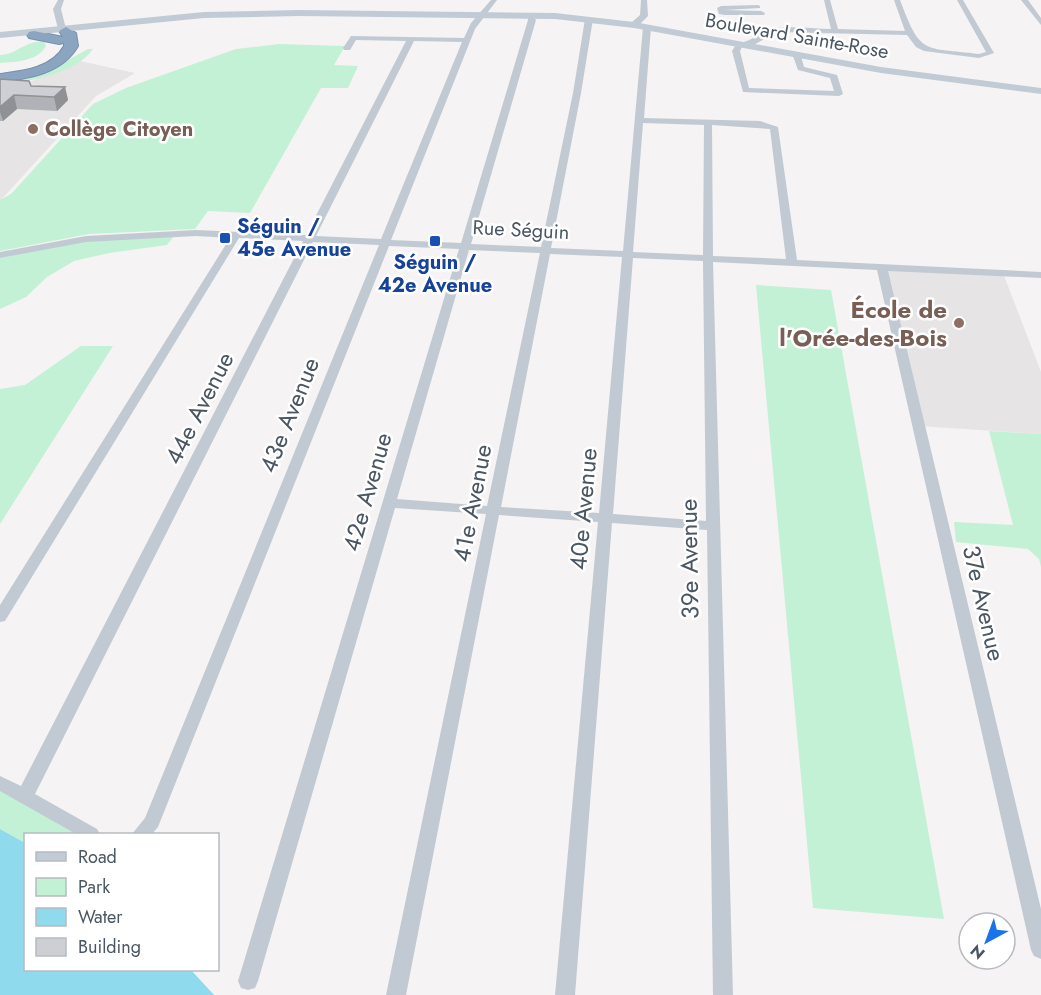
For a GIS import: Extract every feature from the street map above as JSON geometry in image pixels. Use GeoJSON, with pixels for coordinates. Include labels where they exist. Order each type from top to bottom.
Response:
{"type":"FeatureCollection","features":[{"type":"Feature","properties":{"kind":"highway"},"geometry":{"type":"LineString","coordinates":[[0,76],[32,72],[62,58],[71,46],[69,33],[34,35]]}},
{"type":"Feature","properties":{"kind":"street"},"geometry":{"type":"LineString","coordinates":[[62,0],[57,9],[62,33]]}},
{"type":"Feature","properties":{"kind":"street","name":"43e Avenue"},"geometry":{"type":"LineString","coordinates":[[142,833],[152,822],[467,40],[477,19],[490,11],[494,0]]}},
{"type":"Feature","properties":{"kind":"street"},"geometry":{"type":"LineString","coordinates":[[634,25],[644,16],[644,0]]}},
{"type":"Feature","properties":{"kind":"street"},"geometry":{"type":"LineString","coordinates":[[827,0],[835,31]]}},
{"type":"Feature","properties":{"kind":"street"},"geometry":{"type":"LineString","coordinates":[[897,0],[910,33],[918,45],[924,49],[979,56],[990,53],[960,0]]}},
{"type":"Feature","properties":{"kind":"street"},"geometry":{"type":"LineString","coordinates":[[1024,0],[1041,23]]}},
{"type":"Feature","properties":{"kind":"street","name":"Boulevard Sainte-Rose"},"geometry":{"type":"LineString","coordinates":[[0,37],[62,33],[223,15],[284,13],[484,15],[589,19],[647,27],[881,70],[1041,91]]}},
{"type":"Feature","properties":{"kind":"street","name":"42e Avenue"},"geometry":{"type":"LineString","coordinates":[[248,981],[532,20],[531,16]]}},
{"type":"Feature","properties":{"kind":"street","name":"41e Avenue"},"geometry":{"type":"LineString","coordinates":[[396,995],[577,93],[589,19]]}},
{"type":"Feature","properties":{"kind":"street"},"geometry":{"type":"LineString","coordinates":[[770,24],[777,30]]}},
{"type":"Feature","properties":{"kind":"street","name":"40e Avenue"},"geometry":{"type":"LineString","coordinates":[[565,995],[647,27]]}},
{"type":"Feature","properties":{"kind":"street"},"geometry":{"type":"LineString","coordinates":[[797,56],[801,68],[834,77],[839,94],[746,90],[736,51],[742,45],[766,33],[777,30],[910,33]]}},
{"type":"Feature","properties":{"kind":"street","name":"Boulevard Sainte-Rose"},"geometry":{"type":"LineString","coordinates":[[0,37],[34,35]]}},
{"type":"Feature","properties":{"kind":"street"},"geometry":{"type":"LineString","coordinates":[[347,48],[354,38],[467,40]]}},
{"type":"Feature","properties":{"kind":"street","name":"44e Avenue"},"geometry":{"type":"LineString","coordinates":[[25,796],[411,39]]}},
{"type":"Feature","properties":{"kind":"street"},"geometry":{"type":"LineString","coordinates":[[639,120],[769,125],[776,131],[792,262]]}},
{"type":"Feature","properties":{"kind":"street","name":"39e Avenue"},"geometry":{"type":"LineString","coordinates":[[708,122],[708,258],[723,995]]}},
{"type":"Feature","properties":{"kind":"street","name":"Rue Séguin"},"geometry":{"type":"LineString","coordinates":[[0,255],[109,236],[168,233],[237,234],[1041,275]]}},
{"type":"Feature","properties":{"kind":"street"},"geometry":{"type":"LineString","coordinates":[[0,617],[237,234]]}},
{"type":"Feature","properties":{"kind":"street","name":"37e Avenue"},"geometry":{"type":"LineString","coordinates":[[882,267],[1041,950]]}},
{"type":"Feature","properties":{"kind":"street"},"geometry":{"type":"LineString","coordinates":[[389,503],[714,526]]}},
{"type":"Feature","properties":{"kind":"street"},"geometry":{"type":"LineString","coordinates":[[0,783],[89,833]]}},
{"type":"Feature","properties":{"kind":"street"},"geometry":{"type":"LineString","coordinates":[[723,995],[728,995]]}},
{"type":"Feature","properties":{"kind":"shaded area","name":"Collège Citoyen"},"geometry":{"type":"Polygon","coordinates":[[[80,61],[135,73],[96,96],[0,201],[0,86],[32,81],[80,61]]]}},
{"type":"Feature","properties":{"kind":"shaded area","name":"École de l'Orée-des-Bois"},"geometry":{"type":"Polygon","coordinates":[[[882,267],[1003,273],[1041,372],[1041,434],[919,426],[882,267]]]}},
{"type":"Feature","properties":{"kind":"green space"},"geometry":{"type":"Polygon","coordinates":[[[44,42],[46,46],[32,58],[0,63],[0,55],[11,53],[32,43],[44,42]]]}},
{"type":"Feature","properties":{"kind":"green space"},"geometry":{"type":"Polygon","coordinates":[[[279,44],[345,46],[334,65],[358,66],[348,88],[321,88],[250,213],[208,211],[195,229],[89,234],[0,251],[0,200],[11,194],[93,104],[126,88],[236,49],[279,44]]]}},
{"type":"Feature","properties":{"kind":"green space"},"geometry":{"type":"Polygon","coordinates":[[[88,49],[93,49],[75,65],[37,79],[0,86],[0,83],[46,72],[88,49]]]}},
{"type":"Feature","properties":{"kind":"green space"},"geometry":{"type":"Polygon","coordinates":[[[174,236],[167,245],[109,253],[74,261],[47,277],[26,297],[0,309],[0,258],[86,241],[174,236]]]}},
{"type":"Feature","properties":{"kind":"green space"},"geometry":{"type":"Polygon","coordinates":[[[756,285],[831,290],[944,919],[813,908],[756,285]]]}},
{"type":"Feature","properties":{"kind":"green space"},"geometry":{"type":"Polygon","coordinates":[[[81,346],[113,346],[0,524],[0,389],[25,385],[81,346]]]}},
{"type":"Feature","properties":{"kind":"green space"},"geometry":{"type":"Polygon","coordinates":[[[989,431],[1041,434],[1041,567],[1039,559],[1028,549],[956,542],[954,522],[1013,525],[989,431]]]}},
{"type":"Feature","properties":{"kind":"green space"},"geometry":{"type":"Polygon","coordinates":[[[0,783],[89,833],[24,833],[24,842],[0,829],[0,783]]]}},
{"type":"Feature","properties":{"kind":"water"},"geometry":{"type":"Polygon","coordinates":[[[0,829],[24,842],[24,971],[192,971],[214,995],[0,995],[0,829]]]}},
{"type":"Feature","properties":{"kind":"building"},"geometry":{"type":"Polygon","coordinates":[[[0,79],[29,81],[31,86],[65,87],[54,97],[14,95],[0,107],[0,79]]]}},
{"type":"Feature","properties":{"kind":"place","name":"Collège Citoyen"},"geometry":{"type":"Point","coordinates":[33,129]}},
{"type":"Feature","properties":{"kind":"place","name":"Séguin / 45e Avenue"},"geometry":{"type":"Point","coordinates":[225,238]}},
{"type":"Feature","properties":{"kind":"place","name":"Séguin / 42e Avenue"},"geometry":{"type":"Point","coordinates":[435,241]}},
{"type":"Feature","properties":{"kind":"place","name":"École de l'Orée-des-Bois"},"geometry":{"type":"Point","coordinates":[959,323]}}]}
